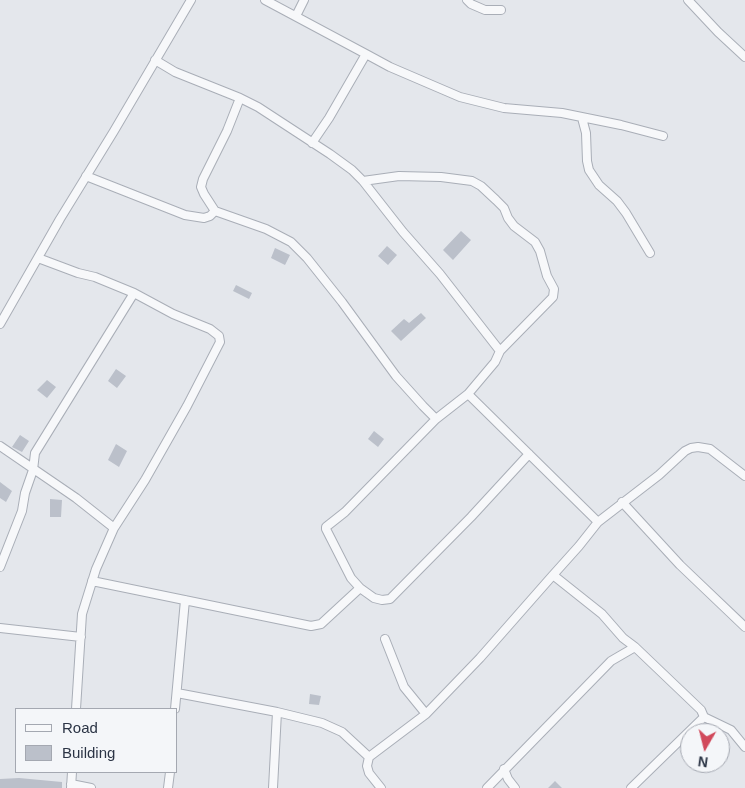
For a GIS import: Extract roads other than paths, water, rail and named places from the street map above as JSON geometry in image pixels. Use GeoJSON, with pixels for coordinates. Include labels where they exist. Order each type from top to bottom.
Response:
{"type":"FeatureCollection","features":[{"type":"Feature","properties":{"kind":"street"},"geometry":{"type":"LineString","coordinates":[[0,324],[191,0]]}},
{"type":"Feature","properties":{"kind":"street"},"geometry":{"type":"LineString","coordinates":[[265,0],[390,67],[460,97],[504,108],[562,113],[663,136]]}},
{"type":"Feature","properties":{"kind":"street"},"geometry":{"type":"LineString","coordinates":[[296,16],[304,0]]}},
{"type":"Feature","properties":{"kind":"street"},"geometry":{"type":"LineString","coordinates":[[467,0],[471,4],[485,10],[501,10]]}},
{"type":"Feature","properties":{"kind":"street"},"geometry":{"type":"LineString","coordinates":[[688,0],[745,57]]}},
{"type":"Feature","properties":{"kind":"street"},"geometry":{"type":"LineString","coordinates":[[312,142],[329,118],[366,54]]}},
{"type":"Feature","properties":{"kind":"street"},"geometry":{"type":"LineString","coordinates":[[155,60],[176,72],[240,98],[338,159],[363,181],[403,232],[440,274],[500,351]]}},
{"type":"Feature","properties":{"kind":"street"},"geometry":{"type":"LineString","coordinates":[[240,98],[228,131],[203,179],[201,187],[215,211],[266,229],[291,242],[308,258],[396,376],[436,419]]}},
{"type":"Feature","properties":{"kind":"street"},"geometry":{"type":"LineString","coordinates":[[582,118],[586,132],[589,170],[599,185],[617,201],[626,213],[650,254]]}},
{"type":"Feature","properties":{"kind":"street"},"geometry":{"type":"LineString","coordinates":[[86,176],[185,215],[204,218],[210,216],[215,211]]}},
{"type":"Feature","properties":{"kind":"street"},"geometry":{"type":"LineString","coordinates":[[363,181],[399,176],[441,177],[472,181],[481,186],[504,208],[514,226],[534,242],[540,252],[547,276],[554,289],[553,297],[500,351],[494,362],[468,394],[436,419],[344,512],[326,526],[326,530],[351,578],[360,588],[374,598],[382,600],[390,598],[471,517],[529,454]]}},
{"type":"Feature","properties":{"kind":"street"},"geometry":{"type":"LineString","coordinates":[[38,258],[78,273],[95,277],[134,293],[173,314],[210,329],[219,336],[220,342],[187,406],[145,480],[114,528],[92,581],[82,614],[76,708]]}},
{"type":"Feature","properties":{"kind":"street"},"geometry":{"type":"LineString","coordinates":[[0,567],[16,528],[33,470],[35,453],[134,293]]}},
{"type":"Feature","properties":{"kind":"street"},"geometry":{"type":"LineString","coordinates":[[468,394],[598,522]]}},
{"type":"Feature","properties":{"kind":"street"},"geometry":{"type":"LineString","coordinates":[[0,446],[76,498],[114,528]]}},
{"type":"Feature","properties":{"kind":"street"},"geometry":{"type":"LineString","coordinates":[[380,788],[369,773],[367,766],[369,757],[426,714],[480,658],[598,522],[659,475],[685,451],[698,446],[710,449],[745,476]]}},
{"type":"Feature","properties":{"kind":"street"},"geometry":{"type":"LineString","coordinates":[[622,502],[680,565],[745,628]]}},
{"type":"Feature","properties":{"kind":"street"},"geometry":{"type":"LineString","coordinates":[[553,575],[602,614],[623,638],[635,647],[701,710],[704,717],[731,730],[745,747]]}},
{"type":"Feature","properties":{"kind":"street"},"geometry":{"type":"LineString","coordinates":[[92,581],[311,626],[321,624],[360,588]]}},
{"type":"Feature","properties":{"kind":"street"},"geometry":{"type":"LineString","coordinates":[[175,708],[185,600]]}},
{"type":"Feature","properties":{"kind":"street"},"geometry":{"type":"LineString","coordinates":[[0,628],[81,637]]}},
{"type":"Feature","properties":{"kind":"street"},"geometry":{"type":"LineString","coordinates":[[385,639],[404,688],[426,714]]}},
{"type":"Feature","properties":{"kind":"street"},"geometry":{"type":"LineString","coordinates":[[487,788],[611,661],[635,647]]}},
{"type":"Feature","properties":{"kind":"street"},"geometry":{"type":"LineString","coordinates":[[177,693],[277,712],[322,723],[342,732],[369,757]]}},
{"type":"Feature","properties":{"kind":"street"},"geometry":{"type":"LineString","coordinates":[[273,788],[277,712]]}},
{"type":"Feature","properties":{"kind":"street"},"geometry":{"type":"LineString","coordinates":[[631,788],[704,717]]}},
{"type":"Feature","properties":{"kind":"street"},"geometry":{"type":"LineString","coordinates":[[504,769],[508,780],[515,788]]}},
{"type":"Feature","properties":{"kind":"street"},"geometry":{"type":"LineString","coordinates":[[72,773],[71,786],[91,788]]}},
{"type":"Feature","properties":{"kind":"street"},"geometry":{"type":"LineString","coordinates":[[168,788],[170,773]]}},
{"type":"Feature","properties":{"kind":"street"},"geometry":{"type":"LineString","coordinates":[[497,777],[508,780]]}}]}
